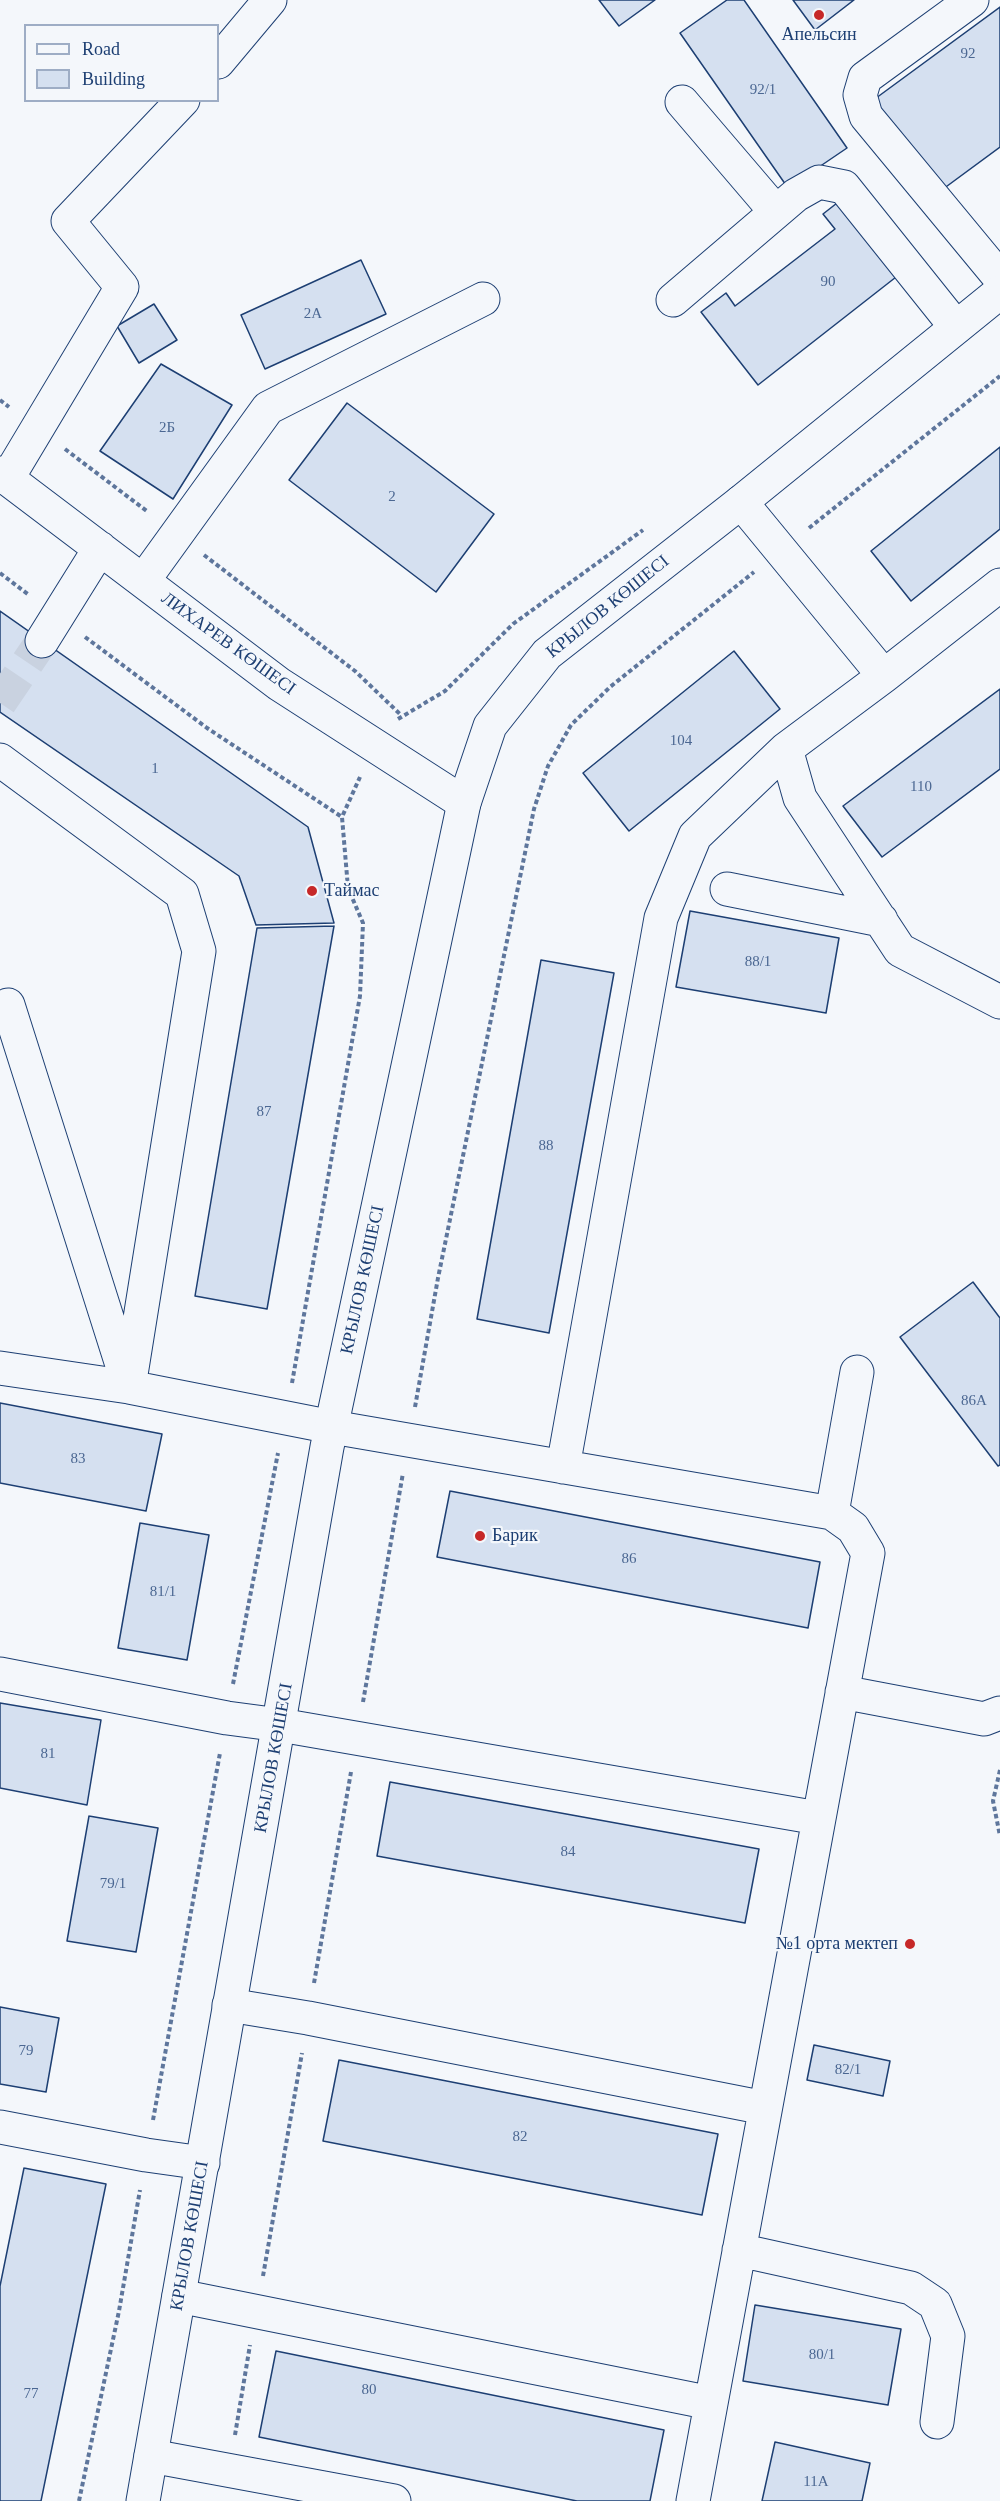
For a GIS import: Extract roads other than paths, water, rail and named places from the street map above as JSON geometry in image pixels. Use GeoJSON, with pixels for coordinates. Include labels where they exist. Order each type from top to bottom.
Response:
{"type":"FeatureCollection","features":[{"type":"Feature","properties":{"kind":"main road"},"geometry":{"type":"LineString","coordinates":[[219,61],[270,0]]}},
{"type":"Feature","properties":{"kind":"main road"},"geometry":{"type":"LineString","coordinates":[[972,0],[864,78],[860,95],[866,116],[1000,278]]}},
{"type":"Feature","properties":{"kind":"main road"},"geometry":{"type":"LineString","coordinates":[[4,476],[122,286],[68,221],[181,102]]}},
{"type":"Feature","properties":{"kind":"main road"},"geometry":{"type":"LineString","coordinates":[[682,102],[776,212]]}},
{"type":"Feature","properties":{"kind":"main road"},"geometry":{"type":"LineString","coordinates":[[674,300],[796,195],[819,182],[844,187],[956,327]]}},
{"type":"Feature","properties":{"kind":"main road","name":"КРЫЛОВ КӨШЕСІ"},"geometry":{"type":"LineString","coordinates":[[143,2501],[332,1427],[464,803],[490,726],[547,654],[741,502],[1000,292]]}},
{"type":"Feature","properties":{"kind":"main road"},"geometry":{"type":"LineString","coordinates":[[143,581],[268,408],[483,299]]}},
{"type":"Feature","properties":{"kind":"main road","name":"ЛИХАРЕВ КӨШЕСІ"},"geometry":{"type":"LineString","coordinates":[[4,476],[279,684],[464,803]]}},
{"type":"Feature","properties":{"kind":"main road"},"geometry":{"type":"LineString","coordinates":[[741,502],[884,676]]}},
{"type":"Feature","properties":{"kind":"main road"},"geometry":{"type":"LineString","coordinates":[[50,629],[100,549]]}},
{"type":"Feature","properties":{"kind":"main road"},"geometry":{"type":"LineString","coordinates":[[563,1467],[661,918],[695,836],[786,749],[1000,585]]}},
{"type":"Feature","properties":{"kind":"main road"},"geometry":{"type":"LineString","coordinates":[[786,749],[800,798],[900,950],[1000,1002]]}},
{"type":"Feature","properties":{"kind":"main road"},"geometry":{"type":"LineString","coordinates":[[0,760],[182,894],[200,951],[129,1387]]}},
{"type":"Feature","properties":{"kind":"main road"},"geometry":{"type":"LineString","coordinates":[[727,889],[881,920]]}},
{"type":"Feature","properties":{"kind":"main road"},"geometry":{"type":"LineString","coordinates":[[8,1005],[129,1387]]}},
{"type":"Feature","properties":{"kind":"main road"},"geometry":{"type":"LineString","coordinates":[[0,1368],[129,1387],[332,1427],[832,1513],[853,1528],[868,1553],[693,2501]]}},
{"type":"Feature","properties":{"kind":"main road"},"geometry":{"type":"LineString","coordinates":[[832,1513],[857,1372]]}},
{"type":"Feature","properties":{"kind":"main road"},"geometry":{"type":"LineString","coordinates":[[0,1674],[227,1718],[280,1725],[818,1818]]}},
{"type":"Feature","properties":{"kind":"main road"},"geometry":{"type":"LineString","coordinates":[[842,1692],[984,1719],[1000,1713]]}},
{"type":"Feature","properties":{"kind":"main road"},"geometry":{"type":"LineString","coordinates":[[230,2005],[308,2018],[765,2108]]}},
{"type":"Feature","properties":{"kind":"main road"},"geometry":{"type":"LineString","coordinates":[[0,2127],[146,2155],[203,2163]]}},
{"type":"Feature","properties":{"kind":"main road"},"geometry":{"type":"LineString","coordinates":[[739,2250],[911,2288],[935,2304],[948,2336],[937,2422]]}},
{"type":"Feature","properties":{"kind":"main road"},"geometry":{"type":"LineString","coordinates":[[179,2296],[711,2403]]}},
{"type":"Feature","properties":{"kind":"main road"},"geometry":{"type":"LineString","coordinates":[[151,2456],[394,2501]]}},
{"type":"Feature","properties":{"kind":"tunnel"},"geometry":{"type":"LineString","coordinates":[[0,703],[42,641]]}},
{"type":"Feature","properties":{"kind":"place","name":"Апельсин"},"geometry":{"type":"Point","coordinates":[819,15]}},
{"type":"Feature","properties":{"kind":"place","name":"Таймас"},"geometry":{"type":"Point","coordinates":[312,891]}},
{"type":"Feature","properties":{"kind":"place","name":"Барик"},"geometry":{"type":"Point","coordinates":[480,1536]}},
{"type":"Feature","properties":{"kind":"place","name":"№1 орта мектеп"},"geometry":{"type":"Point","coordinates":[910,1944]}}]}
